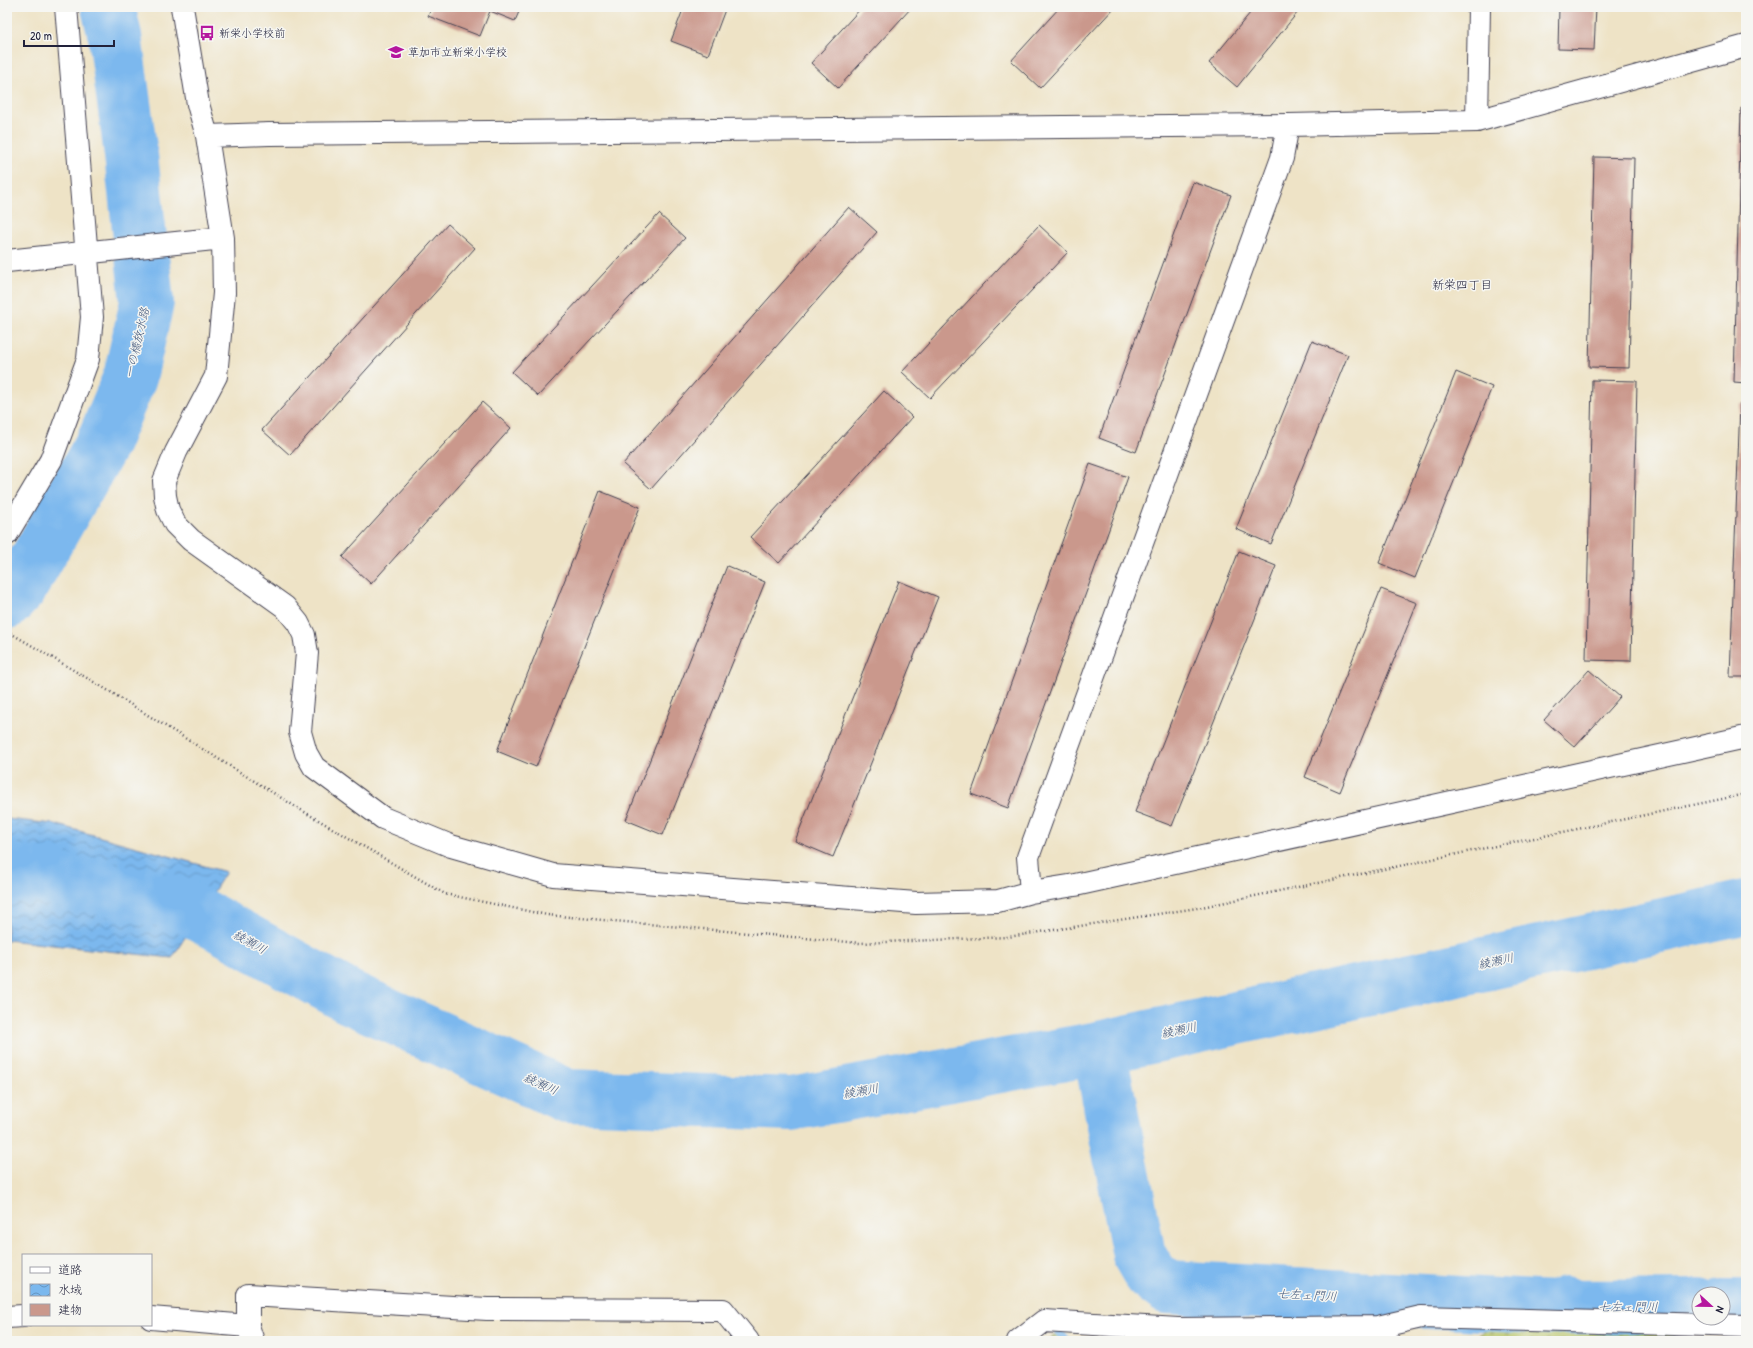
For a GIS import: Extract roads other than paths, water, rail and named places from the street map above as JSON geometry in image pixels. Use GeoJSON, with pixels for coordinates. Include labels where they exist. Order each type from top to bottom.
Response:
{"type":"FeatureCollection","features":[{"type":"Feature","properties":{"kind":"street"},"geometry":{"type":"LineString","coordinates":[[7,534],[52,460],[88,359],[92,318],[66,7]]}},
{"type":"Feature","properties":{"kind":"street"},"geometry":{"type":"LineString","coordinates":[[182,7],[198,104],[207,136],[223,238],[224,293],[216,376],[176,452],[164,481],[168,510],[175,524],[191,540],[285,607],[298,623],[304,635],[307,653],[300,732],[306,753],[314,767],[383,818],[451,846],[553,875],[916,903],[998,901],[1030,892],[1075,885],[1746,737]]}},
{"type":"Feature","properties":{"kind":"street"},"geometry":{"type":"LineString","coordinates":[[1477,121],[1479,7]]}},
{"type":"Feature","properties":{"kind":"street"},"geometry":{"type":"LineString","coordinates":[[207,136],[268,134],[1288,126],[1477,121],[1746,46]]}},
{"type":"Feature","properties":{"kind":"street"},"geometry":{"type":"LineString","coordinates":[[1030,892],[1028,857],[1282,158],[1288,126]]}},
{"type":"Feature","properties":{"kind":"street"},"geometry":{"type":"LineString","coordinates":[[7,261],[114,251],[223,238]]}},
{"type":"Feature","properties":{"kind":"street"},"geometry":{"type":"LineString","coordinates":[[152,1318],[251,1334],[248,1295],[487,1309],[723,1310],[748,1341]]}},
{"type":"Feature","properties":{"kind":"street"},"geometry":{"type":"LineString","coordinates":[[7,1317],[22,1316]]}},
{"type":"Feature","properties":{"kind":"street"},"geometry":{"type":"LineString","coordinates":[[1018,1341],[1044,1321],[1178,1329],[1383,1334],[1420,1317],[1746,1326]]}},
{"type":"Feature","properties":{"kind":"water"},"geometry":{"type":"Polygon","coordinates":[[[7,819],[54,824],[226,872],[172,958],[7,940],[7,819]]]}},
{"type":"Feature","properties":{"kind":"waterway","name":"一の橋放水路"},"geometry":{"type":"LineString","coordinates":[[7,602],[20,588],[103,442],[130,377],[147,302],[131,155],[115,36],[108,7]]}},
{"type":"Feature","properties":{"kind":"waterway","name":"綾瀬川"},"geometry":{"type":"LineString","coordinates":[[7,869],[181,904],[349,997],[567,1096],[791,1104],[1099,1048],[1746,907]]}},
{"type":"Feature","properties":{"kind":"waterway","name":"七左ェ門川"},"geometry":{"type":"LineString","coordinates":[[1099,1048],[1139,1255],[1150,1274],[1167,1287],[1555,1308],[1566,1303],[1568,1307],[1691,1306]]}},
{"type":"Feature","properties":{"kind":"waterway","name":"七左ェ門川"},"geometry":{"type":"LineString","coordinates":[[1731,1306],[1746,1306]]}},
{"type":"Feature","properties":{"kind":"waterway"},"geometry":{"type":"LineString","coordinates":[[1056,1328],[1066,1341]]}},
{"type":"Feature","properties":{"kind":"place","name":"新栄小学校前"},"geometry":{"type":"Point","coordinates":[207,33]}},
{"type":"Feature","properties":{"kind":"place","name":"草加市立新栄小学校"},"geometry":{"type":"Point","coordinates":[396,52]}},
{"type":"Feature","properties":{"kind":"district","name":"新栄四丁目"},"geometry":{"type":"Point","coordinates":[1462,285]}}]}
